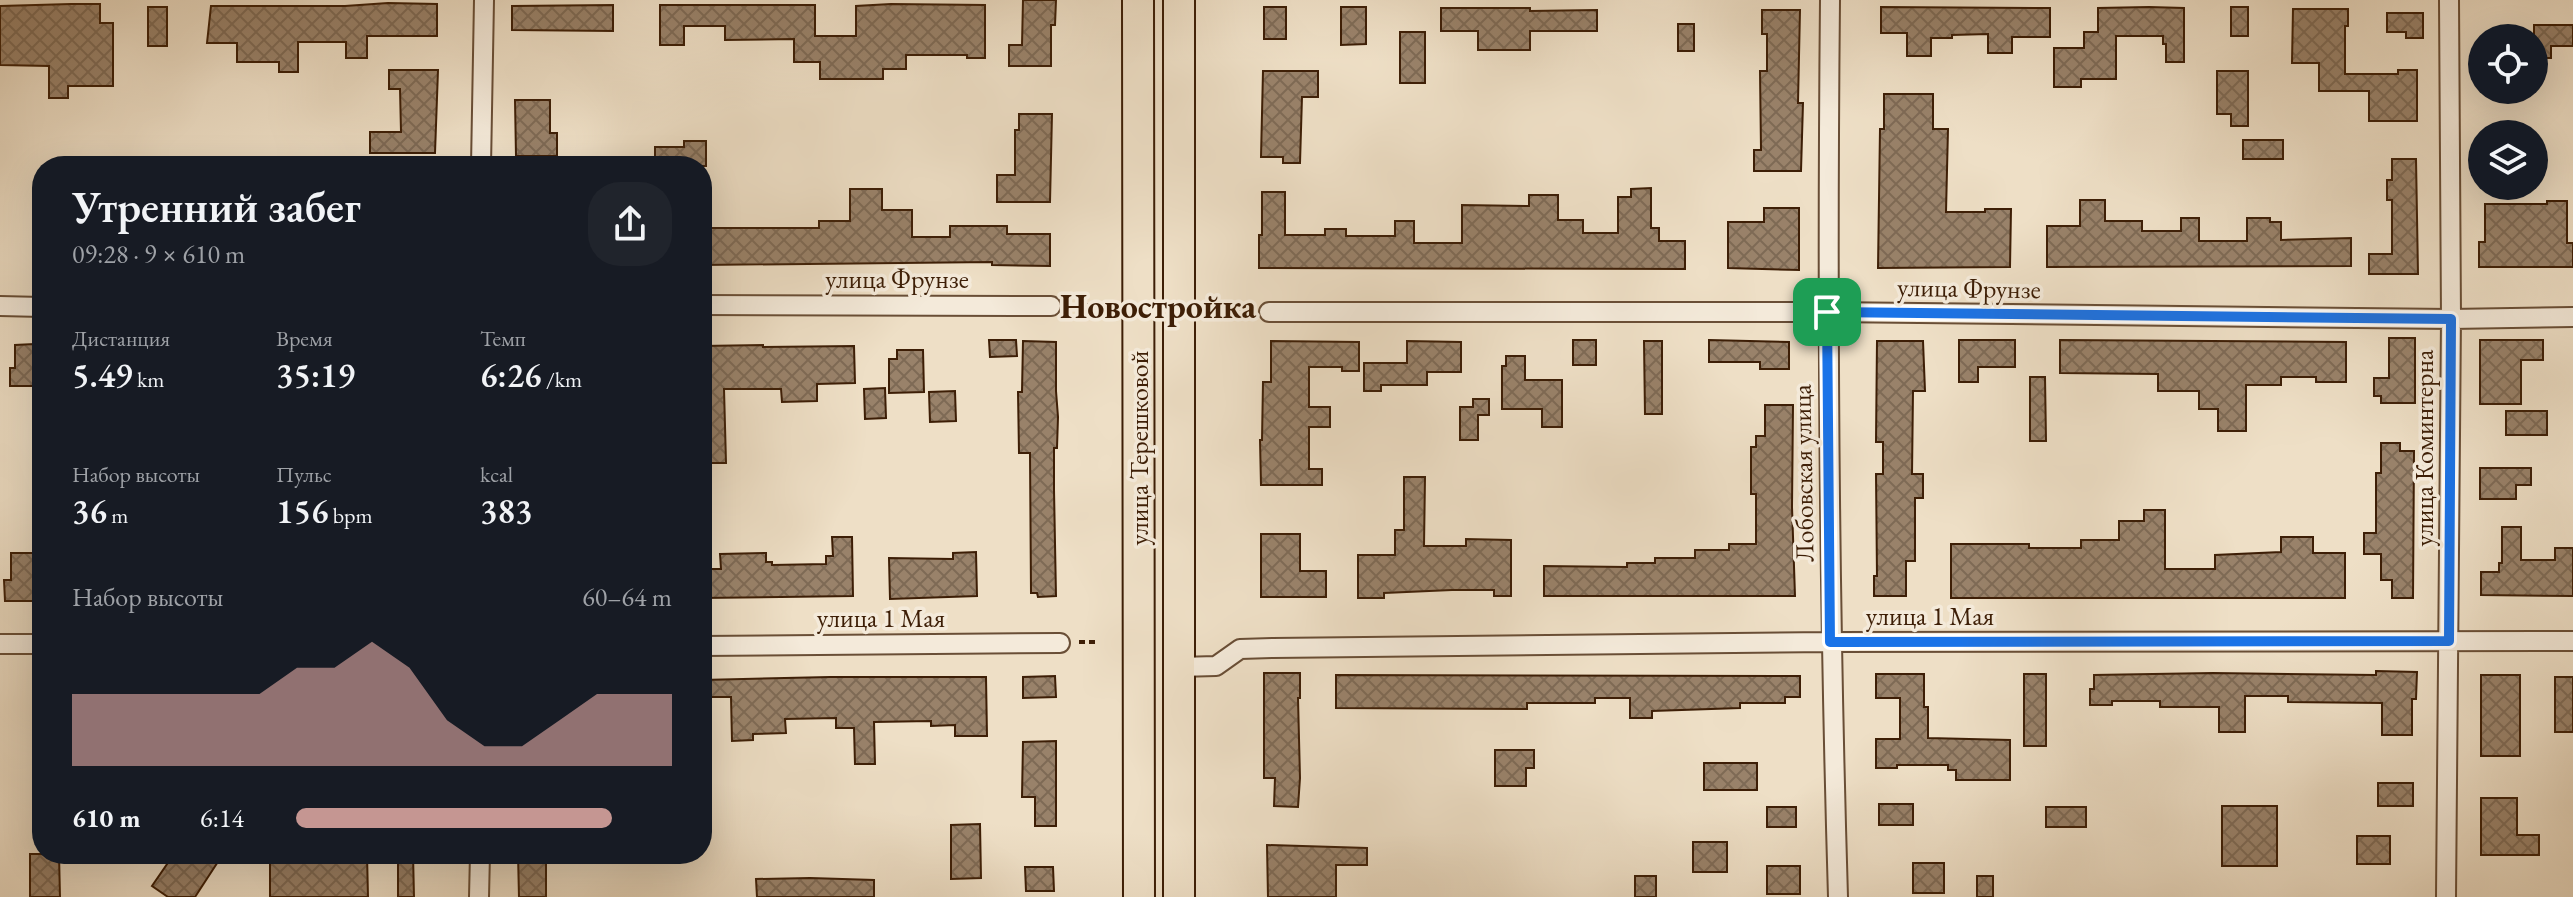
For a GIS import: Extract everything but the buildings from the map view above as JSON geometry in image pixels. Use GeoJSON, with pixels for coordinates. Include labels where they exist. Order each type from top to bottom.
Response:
{"type":"FeatureCollection","features":[{"type":"Feature","properties":{"kind":"main road","name":"улица Терешковой"},"geometry":{"type":"LineString","coordinates":[[1138,0],[1139,897]]}},
{"type":"Feature","properties":{"kind":"main road","name":"улица Терешковой"},"geometry":{"type":"LineString","coordinates":[[1179,0],[1179,897]]}},
{"type":"Feature","properties":{"kind":"street"},"geometry":{"type":"LineString","coordinates":[[481,156],[484,0]]}},
{"type":"Feature","properties":{"kind":"street","name":"Лобовская улица"},"geometry":{"type":"LineString","coordinates":[[1830,0],[1827,312],[1830,642],[1838,897]]}},
{"type":"Feature","properties":{"kind":"street","name":"улица Коминтерна"},"geometry":{"type":"LineString","coordinates":[[2446,897],[2451,319],[2449,0]]}},
{"type":"Feature","properties":{"kind":"street","name":"улица Фрунзе"},"geometry":{"type":"LineString","coordinates":[[712,305],[1051,306]]}},
{"type":"Feature","properties":{"kind":"street"},"geometry":{"type":"LineString","coordinates":[[0,306],[32,307]]}},
{"type":"Feature","properties":{"kind":"street","name":"улица Фрунзе"},"geometry":{"type":"LineString","coordinates":[[1269,312],[1827,312],[2451,319],[2573,317]]}},
{"type":"Feature","properties":{"kind":"street","name":"улица 1 Мая"},"geometry":{"type":"LineString","coordinates":[[1179,667],[1216,666],[1240,649],[1830,642],[2573,641]]}},
{"type":"Feature","properties":{"kind":"street","name":"улица 1 Мая"},"geometry":{"type":"LineString","coordinates":[[712,646],[1060,643]]}},
{"type":"Feature","properties":{"kind":"street"},"geometry":{"type":"LineString","coordinates":[[0,644],[32,644]]}},
{"type":"Feature","properties":{"kind":"street"},"geometry":{"type":"LineString","coordinates":[[479,897],[480,864]]}},
{"type":"Feature","properties":{"kind":"path"},"geometry":{"type":"LineString","coordinates":[[1051,306],[1093,305]]}},
{"type":"Feature","properties":{"kind":"district","name":"Новостройка"},"geometry":{"type":"Point","coordinates":[1158,306]}},
{"type":"Feature","properties":{"kind":"route"},"geometry":{"type":"LineString","coordinates":[[1827,312],[2451,319],[2449,641],[1830,642],[1827,312]]}}]}
